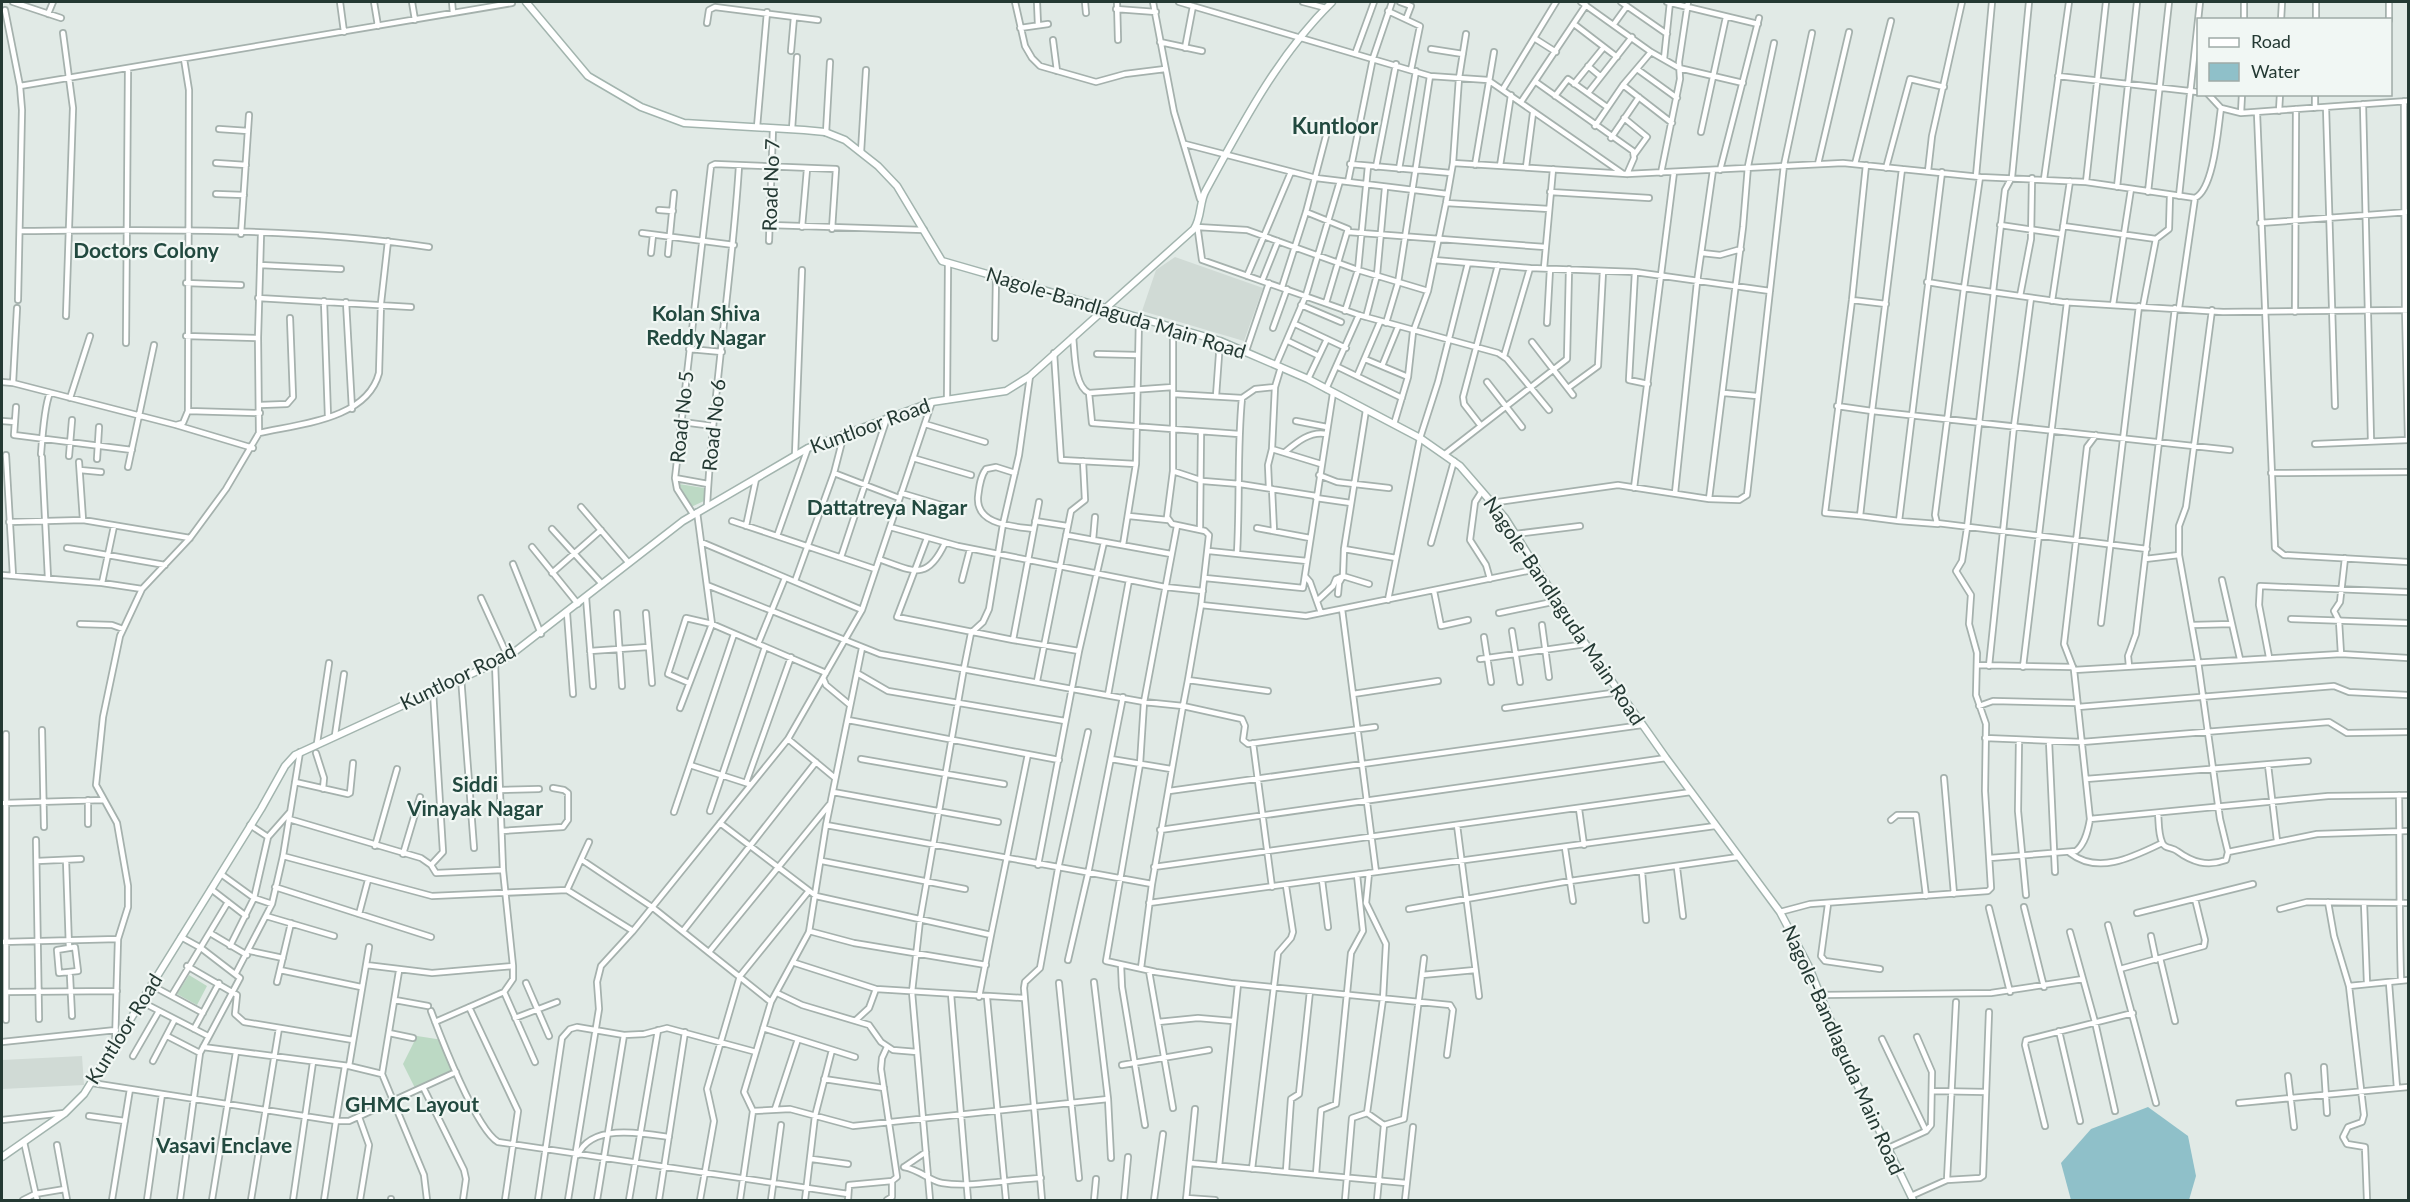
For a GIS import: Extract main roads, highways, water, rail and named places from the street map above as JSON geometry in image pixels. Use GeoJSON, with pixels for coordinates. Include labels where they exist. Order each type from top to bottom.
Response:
{"type":"FeatureCollection","features":[{"type":"Feature","properties":{"kind":"water"},"geometry":{"type":"Polygon","coordinates":[[[2148,1107],[2188,1136],[2196,1176],[2189,1200],[2071,1200],[2061,1163],[2091,1129],[2148,1107]]]}},
{"type":"Feature","properties":{"kind":"district","name":"Kuntloor"},"geometry":{"type":"Point","coordinates":[1335,126]}},
{"type":"Feature","properties":{"kind":"district","name":"Doctors Colony"},"geometry":{"type":"Point","coordinates":[146,251]}},
{"type":"Feature","properties":{"kind":"district","name":"Kolan Shiva Reddy Nagar"},"geometry":{"type":"Point","coordinates":[706,326]}},
{"type":"Feature","properties":{"kind":"district","name":"Dattatreya Nagar"},"geometry":{"type":"Point","coordinates":[887,508]}},
{"type":"Feature","properties":{"kind":"district","name":"Siddi Vinayak Nagar"},"geometry":{"type":"Point","coordinates":[475,797]}},
{"type":"Feature","properties":{"kind":"district","name":"GHMC Layout"},"geometry":{"type":"Point","coordinates":[412,1105]}},
{"type":"Feature","properties":{"kind":"district","name":"Vasavi Enclave"},"geometry":{"type":"Point","coordinates":[224,1146]}}]}
